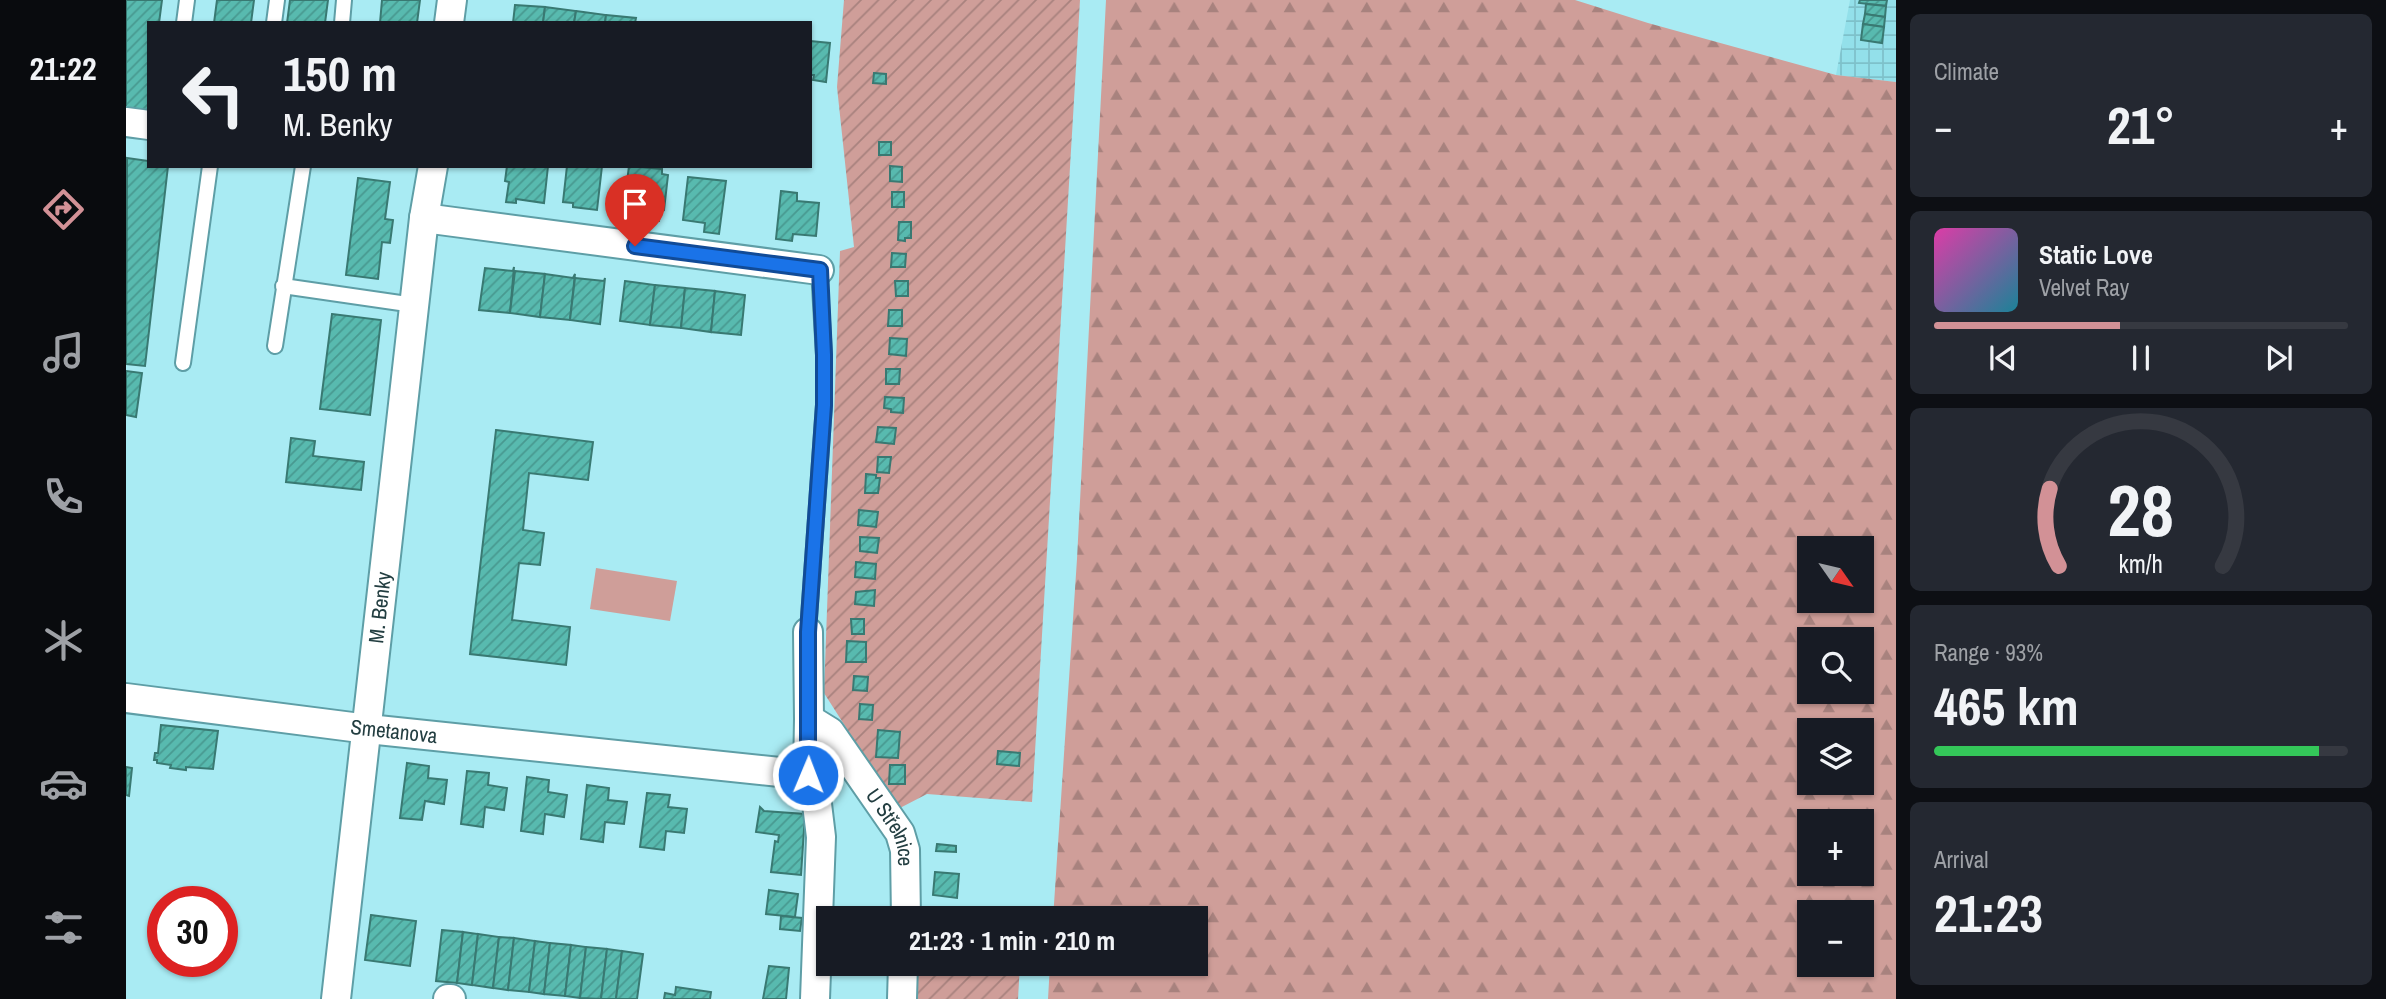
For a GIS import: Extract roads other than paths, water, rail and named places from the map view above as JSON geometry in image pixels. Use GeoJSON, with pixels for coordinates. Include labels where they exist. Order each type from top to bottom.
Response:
{"type":"FeatureCollection","features":[{"type":"Feature","properties":{"kind":"street"},"geometry":{"type":"LineString","coordinates":[[449,21],[452,0]]}},
{"type":"Feature","properties":{"kind":"street"},"geometry":{"type":"LineString","coordinates":[[126,122],[147,125]]}},
{"type":"Feature","properties":{"kind":"street","name":"M. Benky"},"geometry":{"type":"LineString","coordinates":[[336,999],[424,218],[433,168]]}},
{"type":"Feature","properties":{"kind":"street"},"geometry":{"type":"LineString","coordinates":[[424,218],[820,270]]}},
{"type":"Feature","properties":{"kind":"street"},"geometry":{"type":"LineString","coordinates":[[808,632],[808,775],[817,804],[821,837],[815,999]]}},
{"type":"Feature","properties":{"kind":"street","name":"Smetanova"},"geometry":{"type":"LineString","coordinates":[[126,698],[368,729],[808,775]]}},
{"type":"Feature","properties":{"kind":"street","name":"U Střelnice"},"geometry":{"type":"LineString","coordinates":[[808,719],[830,732],[900,833],[905,850],[906,906]]}},
{"type":"Feature","properties":{"kind":"street"},"geometry":{"type":"LineString","coordinates":[[902,999],[903,976]]}},
{"type":"Feature","properties":{"kind":"lane"},"geometry":{"type":"LineString","coordinates":[[184,21],[187,0]]}},
{"type":"Feature","properties":{"kind":"lane"},"geometry":{"type":"LineString","coordinates":[[274,21],[277,0]]}},
{"type":"Feature","properties":{"kind":"lane"},"geometry":{"type":"LineString","coordinates":[[342,21],[344,0]]}},
{"type":"Feature","properties":{"kind":"lane"},"geometry":{"type":"LineString","coordinates":[[183,363],[210,168]]}},
{"type":"Feature","properties":{"kind":"lane"},"geometry":{"type":"LineString","coordinates":[[275,346],[303,168]]}},
{"type":"Feature","properties":{"kind":"lane"},"geometry":{"type":"LineString","coordinates":[[808,632],[824,405],[820,270]]}},
{"type":"Feature","properties":{"kind":"lane"},"geometry":{"type":"LineString","coordinates":[[283,286],[414,305]]}}]}
